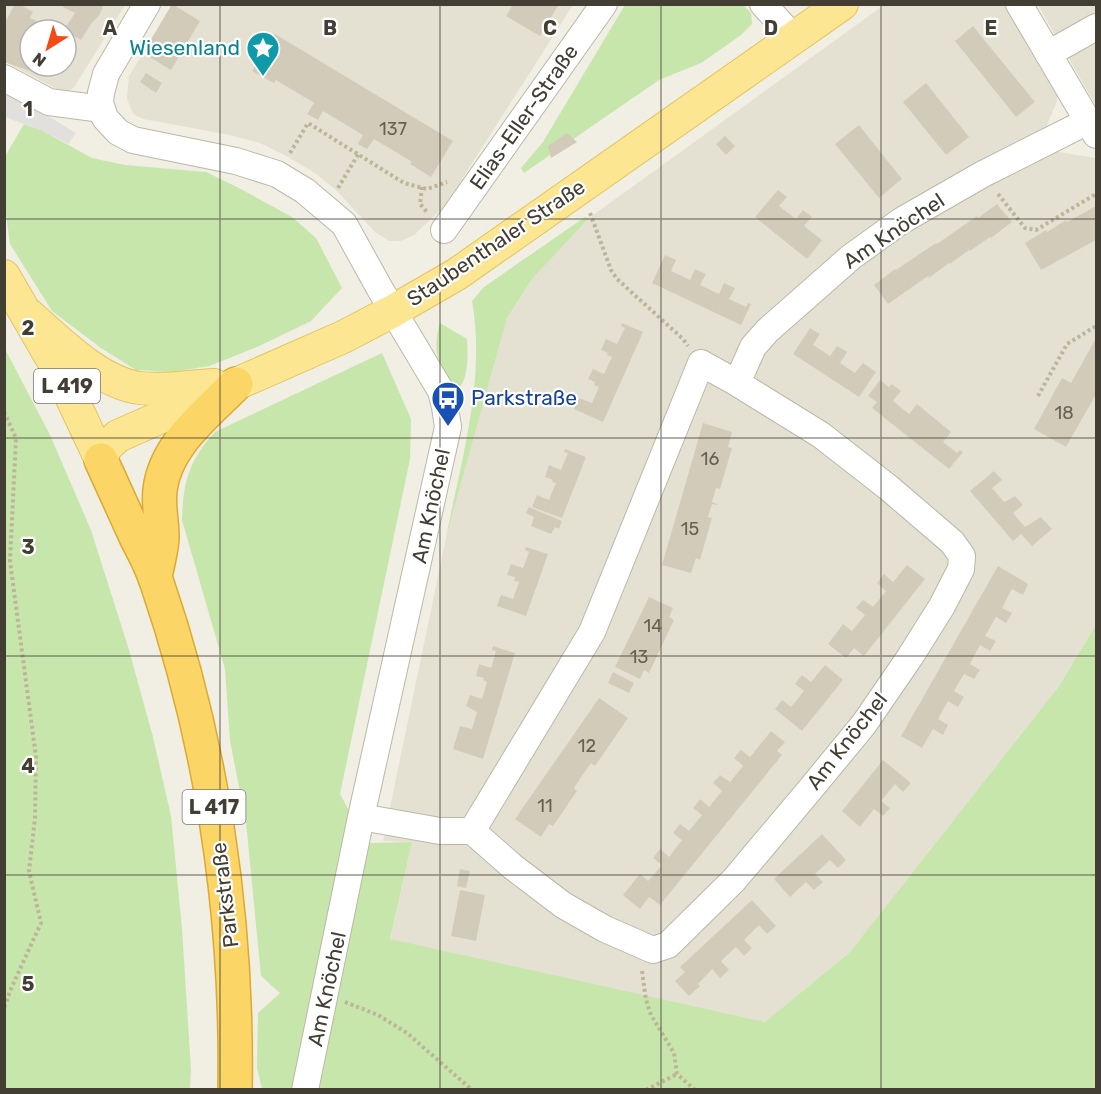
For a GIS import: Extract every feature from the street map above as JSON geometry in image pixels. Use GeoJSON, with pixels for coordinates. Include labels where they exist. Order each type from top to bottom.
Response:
{"type":"FeatureCollection","features":[{"type":"Feature","properties":{"kind":"highway"},"geometry":{"type":"LineString","coordinates":[[155,578],[162,536],[159,519],[162,475],[170,456],[187,434],[236,384]]}},
{"type":"Feature","properties":{"kind":"highway","name":"Parkstraße"},"geometry":{"type":"LineString","coordinates":[[101,460],[155,578],[202,746],[215,816],[231,939],[235,1089]]}},
{"type":"Feature","properties":{"kind":"main road","name":"Staubenthaler Straße"},"geometry":{"type":"LineString","coordinates":[[101,460],[106,447],[118,436],[332,342],[393,311],[457,274],[842,4]]}},
{"type":"Feature","properties":{"kind":"main road","name":"Parkstraße"},"geometry":{"type":"LineString","coordinates":[[4,276],[64,380],[101,460]]}},
{"type":"Feature","properties":{"kind":"main road"},"geometry":{"type":"LineString","coordinates":[[28,314],[89,365],[130,386],[154,388],[236,384]]}},
{"type":"Feature","properties":{"kind":"street"},"geometry":{"type":"LineString","coordinates":[[4,78],[49,102],[102,109],[101,93],[106,74],[147,4]]}},
{"type":"Feature","properties":{"kind":"street","name":"Elias-Eller-Straße"},"geometry":{"type":"LineString","coordinates":[[444,230],[604,4]]}},
{"type":"Feature","properties":{"kind":"street"},"geometry":{"type":"LineString","coordinates":[[764,4],[794,38]]}},
{"type":"Feature","properties":{"kind":"street"},"geometry":{"type":"LineString","coordinates":[[1019,4],[1092,128]]}},
{"type":"Feature","properties":{"kind":"street"},"geometry":{"type":"LineString","coordinates":[[1048,54],[1096,27]]}},
{"type":"Feature","properties":{"kind":"street","name":"Am Knöchel"},"geometry":{"type":"LineString","coordinates":[[102,109],[110,125],[134,140],[236,161],[277,174],[305,191],[326,208],[344,224],[441,391],[445,407],[448,428],[361,817],[329,983],[305,1089]]}},
{"type":"Feature","properties":{"kind":"street","name":"Am Knöchel"},"geometry":{"type":"LineString","coordinates":[[737,383],[753,347],[802,299],[851,257],[901,221],[983,174],[1092,128]]}},
{"type":"Feature","properties":{"kind":"street"},"geometry":{"type":"LineString","coordinates":[[361,817],[440,831],[472,831],[592,632],[701,363]]}},
{"type":"Feature","properties":{"kind":"street","name":"Am Knöchel"},"geometry":{"type":"LineString","coordinates":[[472,831],[513,867],[564,905],[605,929],[653,950],[668,945],[734,880],[849,741],[910,657],[942,606],[961,569],[962,556],[952,542],[889,488],[821,435],[701,363]]}},
{"type":"Feature","properties":{"kind":"path"},"geometry":{"type":"LineString","coordinates":[[277,174],[308,123],[404,183],[427,189],[464,176],[478,183]]}},
{"type":"Feature","properties":{"kind":"path"},"geometry":{"type":"LineString","coordinates":[[326,208],[359,153]]}},
{"type":"Feature","properties":{"kind":"path"},"geometry":{"type":"LineString","coordinates":[[983,174],[1025,228],[1036,230],[1096,194]]}},
{"type":"Feature","properties":{"kind":"path"},"geometry":{"type":"LineString","coordinates":[[580,187],[616,279],[683,339],[701,363]]}},
{"type":"Feature","properties":{"kind":"path"},"geometry":{"type":"LineString","coordinates":[[1038,396],[1067,344],[1096,326]]}},
{"type":"Feature","properties":{"kind":"path"},"geometry":{"type":"LineString","coordinates":[[4,412],[16,438],[10,561],[36,757],[35,818],[29,871],[41,923],[4,1009]]}},
{"type":"Feature","properties":{"kind":"path"},"geometry":{"type":"LineString","coordinates":[[641,965],[646,1000],[651,1015],[674,1053],[677,1074],[696,1089]]}},
{"type":"Feature","properties":{"kind":"path"},"geometry":{"type":"LineString","coordinates":[[349,1003],[378,1015],[407,1033],[472,1089]]}},
{"type":"Feature","properties":{"kind":"path"},"geometry":{"type":"LineString","coordinates":[[646,1089],[677,1074]]}},
{"type":"Feature","properties":{"kind":"shaded area"},"geometry":{"type":"Polygon","coordinates":[[[5,5],[125,5],[75,86],[68,92],[36,78],[78,78],[78,18],[18,18],[18,69],[5,62],[5,5]]]}},
{"type":"Feature","properties":{"kind":"shaded area"},"geometry":{"type":"Polygon","coordinates":[[[172,5],[573,5],[462,179],[467,181],[452,199],[414,235],[401,241],[389,241],[375,232],[337,191],[315,173],[260,143],[230,135],[143,119],[133,114],[127,99],[129,76],[172,5]]]}},
{"type":"Feature","properties":{"kind":"shaded area"},"geometry":{"type":"Polygon","coordinates":[[[884,5],[1006,5],[1058,94],[1047,125],[1059,152],[1095,158],[1096,625],[1059,686],[850,952],[765,1022],[390,940],[412,842],[383,841],[446,538],[507,318],[532,279],[589,218],[884,5]]]}},
{"type":"Feature","properties":{"kind":"shaded area"},"geometry":{"type":"Polygon","coordinates":[[[1038,5],[1096,5],[1096,106],[1038,5]]]}},
{"type":"Feature","properties":{"kind":"shaded area"},"geometry":{"type":"Polygon","coordinates":[[[5,95],[76,133],[68,144],[41,130],[5,117],[5,95]]]}},
{"type":"Feature","properties":{"kind":"green space"},"geometry":{"type":"Polygon","coordinates":[[[625,5],[743,5],[751,13],[752,24],[741,35],[701,63],[659,80],[524,173],[521,168],[543,142],[625,5]]]}},
{"type":"Feature","properties":{"kind":"green space"},"geometry":{"type":"Polygon","coordinates":[[[24,124],[41,130],[92,158],[125,165],[206,172],[237,187],[292,217],[316,238],[342,288],[311,321],[257,347],[209,366],[173,372],[136,370],[101,348],[52,311],[10,244],[5,207],[4,158],[24,124]]]}},
{"type":"Feature","properties":{"kind":"green space"},"geometry":{"type":"Polygon","coordinates":[[[585,217],[589,218],[532,279],[507,318],[446,538],[465,450],[474,390],[476,331],[472,301],[484,287],[585,217]]]}},
{"type":"Feature","properties":{"kind":"green space"},"geometry":{"type":"Polygon","coordinates":[[[440,323],[467,339],[465,376],[454,395],[438,360],[436,343],[440,323]]]}},
{"type":"Feature","properties":{"kind":"green space"},"geometry":{"type":"Polygon","coordinates":[[[4,347],[50,435],[91,530],[129,650],[153,737],[171,816],[182,929],[191,1070],[190,1089],[5,1089],[4,347]]]}},
{"type":"Feature","properties":{"kind":"green space"},"geometry":{"type":"Polygon","coordinates":[[[382,353],[411,419],[410,459],[340,794],[367,843],[412,842],[390,939],[765,1022],[850,952],[1059,686],[1096,625],[1096,1089],[262,1089],[257,1068],[258,1013],[280,993],[261,976],[246,822],[230,741],[225,669],[182,520],[184,494],[193,462],[215,432],[382,353]]]}},
{"type":"Feature","properties":{"kind":"building"},"geometry":{"type":"Polygon","coordinates":[[[15,4],[33,12],[30,18],[18,18],[18,67],[4,62],[4,24],[15,4]]]}},
{"type":"Feature","properties":{"kind":"building"},"geometry":{"type":"Polygon","coordinates":[[[64,4],[104,4],[100,14],[81,40],[78,38],[78,18],[72,18],[75,13],[63,7],[64,4]]]}},
{"type":"Feature","properties":{"kind":"building"},"geometry":{"type":"Polygon","coordinates":[[[172,4],[200,21],[171,70],[143,53],[172,4]]]}},
{"type":"Feature","properties":{"kind":"building"},"geometry":{"type":"Polygon","coordinates":[[[513,4],[559,4],[540,36],[506,16],[513,4]]]}},
{"type":"Feature","properties":{"kind":"building"},"geometry":{"type":"Polygon","coordinates":[[[973,26],[1035,102],[1016,117],[955,41],[973,26]]]}},
{"type":"Feature","properties":{"kind":"building"},"geometry":{"type":"Polygon","coordinates":[[[275,34],[453,141],[431,177],[410,164],[412,162],[374,139],[367,149],[358,144],[363,135],[323,111],[318,120],[307,114],[314,103],[276,80],[274,83],[252,71],[275,34]]]}},
{"type":"Feature","properties":{"kind":"building"},"geometry":{"type":"Polygon","coordinates":[[[146,73],[162,83],[156,93],[140,82],[146,73]]]}},
{"type":"Feature","properties":{"kind":"building"},"geometry":{"type":"Polygon","coordinates":[[[926,83],[969,137],[946,155],[903,102],[926,83]]]}},
{"type":"Feature","properties":{"kind":"building"},"geometry":{"type":"Polygon","coordinates":[[[859,125],[902,179],[879,198],[835,144],[859,125]]]}},
{"type":"Feature","properties":{"kind":"building"},"geometry":{"type":"Polygon","coordinates":[[[567,133],[577,142],[551,158],[548,146],[567,133]]]}},
{"type":"Feature","properties":{"kind":"building"},"geometry":{"type":"Polygon","coordinates":[[[725,136],[735,146],[726,155],[716,144],[725,136]]]}},
{"type":"Feature","properties":{"kind":"building"},"geometry":{"type":"Polygon","coordinates":[[[778,190],[787,197],[779,206],[796,219],[803,210],[812,217],[804,226],[822,240],[807,259],[755,217],[778,190]]]}},
{"type":"Feature","properties":{"kind":"building"},"geometry":{"type":"Polygon","coordinates":[[[997,204],[1012,222],[888,304],[874,285],[895,269],[997,204]]]}},
{"type":"Feature","properties":{"kind":"building"},"geometry":{"type":"Polygon","coordinates":[[[1096,206],[1096,240],[1041,270],[1025,243],[1046,230],[1047,232],[1096,206]]]}},
{"type":"Feature","properties":{"kind":"building"},"geometry":{"type":"Polygon","coordinates":[[[665,255],[676,260],[671,271],[690,280],[695,269],[706,274],[700,285],[719,294],[724,283],[735,288],[729,299],[746,307],[748,303],[751,304],[741,325],[652,283],[665,255]]]}},
{"type":"Feature","properties":{"kind":"building"},"geometry":{"type":"Polygon","coordinates":[[[622,323],[643,332],[603,422],[574,409],[579,398],[592,403],[599,387],[588,379],[593,369],[604,374],[612,357],[601,350],[606,339],[617,344],[625,328],[621,326],[622,323]]]}},
{"type":"Feature","properties":{"kind":"building"},"geometry":{"type":"Polygon","coordinates":[[[810,328],[820,334],[813,345],[830,356],[837,346],[847,352],[840,363],[855,373],[863,363],[876,372],[859,397],[793,354],[810,328]]]}},
{"type":"Feature","properties":{"kind":"building"},"geometry":{"type":"Polygon","coordinates":[[[1096,338],[1096,397],[1066,447],[1034,429],[1062,378],[1071,383],[1096,338]]]}},
{"type":"Feature","properties":{"kind":"building"},"geometry":{"type":"Polygon","coordinates":[[[880,380],[889,387],[892,384],[901,391],[893,401],[909,414],[917,404],[951,432],[943,442],[957,453],[960,450],[963,452],[949,469],[872,408],[877,402],[868,396],[880,380]]]}},
{"type":"Feature","properties":{"kind":"building"},"geometry":{"type":"Polygon","coordinates":[[[703,423],[732,432],[728,447],[732,448],[720,489],[716,488],[712,502],[717,505],[712,504],[708,517],[712,518],[700,560],[696,558],[691,573],[662,565],[703,423]]]}},
{"type":"Feature","properties":{"kind":"building"},"geometry":{"type":"Polygon","coordinates":[[[565,449],[586,457],[562,518],[532,507],[537,495],[549,500],[556,483],[545,477],[549,465],[561,470],[568,453],[564,452],[565,449]]]}},
{"type":"Feature","properties":{"kind":"building"},"geometry":{"type":"Polygon","coordinates":[[[994,471],[1002,480],[992,488],[1004,502],[1015,496],[1023,505],[1013,513],[1025,527],[1041,517],[1052,529],[1032,546],[1021,534],[1013,541],[970,491],[994,471]]]}},
{"type":"Feature","properties":{"kind":"building"},"geometry":{"type":"Polygon","coordinates":[[[529,507],[562,521],[559,529],[555,527],[551,534],[531,526],[534,517],[526,513],[529,507]]]}},
{"type":"Feature","properties":{"kind":"building"},"geometry":{"type":"Polygon","coordinates":[[[526,547],[548,554],[526,616],[497,606],[501,595],[513,599],[519,582],[514,581],[515,577],[507,575],[511,564],[523,568],[529,552],[525,550],[526,547]]]}},
{"type":"Feature","properties":{"kind":"building"},"geometry":{"type":"Polygon","coordinates":[[[907,565],[925,579],[864,656],[854,648],[846,658],[828,644],[843,624],[852,631],[865,615],[856,608],[863,600],[873,607],[886,591],[877,583],[884,574],[893,582],[907,565]]]}},
{"type":"Feature","properties":{"kind":"building"},"geometry":{"type":"Polygon","coordinates":[[[998,566],[1028,584],[1023,595],[1012,589],[1002,608],[1012,613],[1006,623],[996,617],[985,636],[996,641],[990,651],[980,645],[970,664],[980,670],[974,679],[964,674],[954,691],[964,697],[958,707],[948,701],[938,719],[948,725],[943,735],[933,729],[922,748],[901,736],[998,566]]]}},
{"type":"Feature","properties":{"kind":"building"},"geometry":{"type":"Polygon","coordinates":[[[649,597],[673,608],[669,617],[674,620],[649,673],[644,670],[640,679],[615,667],[649,597]]]}},
{"type":"Feature","properties":{"kind":"building"},"geometry":{"type":"Polygon","coordinates":[[[493,646],[515,653],[483,759],[453,749],[460,726],[472,729],[477,712],[466,706],[470,695],[482,699],[487,682],[483,680],[484,678],[476,676],[479,664],[491,668],[496,651],[492,650],[493,646]]]}},
{"type":"Feature","properties":{"kind":"building"},"geometry":{"type":"Polygon","coordinates":[[[825,665],[843,680],[802,731],[775,709],[782,700],[791,707],[804,691],[795,684],[802,675],[811,682],[825,665]]]}},
{"type":"Feature","properties":{"kind":"building"},"geometry":{"type":"Polygon","coordinates":[[[613,672],[634,683],[629,693],[608,683],[613,672]]]}},
{"type":"Feature","properties":{"kind":"building"},"geometry":{"type":"Polygon","coordinates":[[[599,698],[628,718],[595,766],[591,763],[574,788],[577,791],[553,826],[549,824],[541,837],[515,819],[599,698]]]}},
{"type":"Feature","properties":{"kind":"building"},"geometry":{"type":"Polygon","coordinates":[[[771,731],[785,742],[777,751],[782,755],[660,905],[649,897],[640,909],[623,895],[640,874],[648,881],[662,865],[653,858],[660,849],[669,857],[682,840],[673,833],[680,824],[689,831],[702,815],[693,808],[700,799],[709,807],[722,791],[713,783],[720,775],[730,782],[743,766],[734,758],[741,750],[750,757],[771,731]]]}},
{"type":"Feature","properties":{"kind":"building"},"geometry":{"type":"Polygon","coordinates":[[[883,760],[911,783],[903,792],[895,784],[881,801],[890,808],[883,816],[874,809],[860,827],[842,811],[883,760]]]}},
{"type":"Feature","properties":{"kind":"building"},"geometry":{"type":"Polygon","coordinates":[[[822,834],[846,860],[838,868],[830,860],[815,874],[823,882],[814,890],[806,882],[790,897],[774,879],[822,834]]]}},
{"type":"Feature","properties":{"kind":"building"},"geometry":{"type":"Polygon","coordinates":[[[460,869],[470,871],[466,888],[457,886],[460,869]]]}},
{"type":"Feature","properties":{"kind":"building"},"geometry":{"type":"Polygon","coordinates":[[[460,890],[485,895],[476,941],[451,936],[460,890]]]}},
{"type":"Feature","properties":{"kind":"building"},"geometry":{"type":"Polygon","coordinates":[[[752,900],[776,926],[767,934],[759,925],[744,940],[752,948],[744,956],[736,947],[721,961],[729,970],[720,978],[712,969],[698,984],[700,986],[689,996],[675,981],[685,972],[680,967],[752,900]]]}},
{"type":"Feature","properties":{"kind":"place","name":"Wiesenland"},"geometry":{"type":"Point","coordinates":[263,77]}},
{"type":"Feature","properties":{"kind":"place","name":"Parkstraße"},"geometry":{"type":"Point","coordinates":[448,427]}}]}
